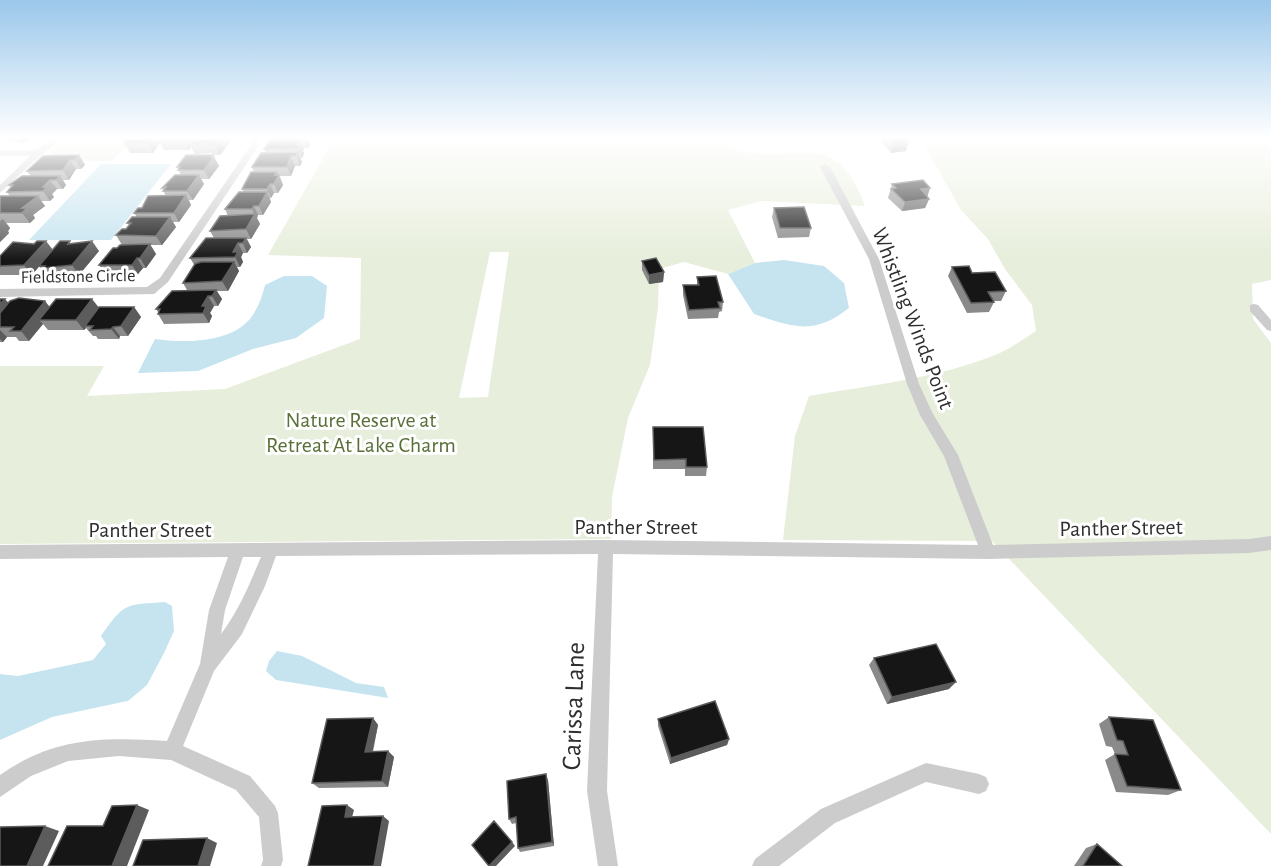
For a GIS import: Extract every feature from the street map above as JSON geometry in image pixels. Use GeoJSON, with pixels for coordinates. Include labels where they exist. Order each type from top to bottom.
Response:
{"type":"FeatureCollection","features":[{"type":"Feature","properties":{"kind":"street"},"geometry":{"type":"LineString","coordinates":[[0,190],[11,179]]}},
{"type":"Feature","properties":{"kind":"street","name":"Fieldstone Circle"},"geometry":{"type":"LineString","coordinates":[[0,293],[150,291],[164,280],[232,179]]}},
{"type":"Feature","properties":{"kind":"street","name":"Whistling Winds Point"},"geometry":{"type":"LineString","coordinates":[[832,179],[874,259],[913,384],[927,415],[951,455],[988,552]]}},
{"type":"Feature","properties":{"kind":"street"},"geometry":{"type":"LineString","coordinates":[[1254,308],[1271,327]]}},
{"type":"Feature","properties":{"kind":"street","name":"Panther Street"},"geometry":{"type":"LineString","coordinates":[[0,552],[606,547],[988,552],[1249,546],[1271,543]]}},
{"type":"Feature","properties":{"kind":"street","name":"Carissa Lane"},"geometry":{"type":"LineString","coordinates":[[606,547],[597,791],[608,866]]}},
{"type":"Feature","properties":{"kind":"street"},"geometry":{"type":"LineString","coordinates":[[172,751],[208,665],[217,610],[238,550]]}},
{"type":"Feature","properties":{"kind":"street"},"geometry":{"type":"LineString","coordinates":[[208,665],[236,628],[271,550]]}},
{"type":"Feature","properties":{"kind":"street"},"geometry":{"type":"LineString","coordinates":[[217,610],[245,610]]}},
{"type":"Feature","properties":{"kind":"street"},"geometry":{"type":"LineString","coordinates":[[0,787],[25,769],[68,752],[119,747],[172,751],[243,783],[268,813],[273,860],[271,866]]}},
{"type":"Feature","properties":{"kind":"street"},"geometry":{"type":"LineString","coordinates":[[762,866],[828,816],[926,772],[979,784]]}},
{"type":"Feature","properties":{"kind":"green space","name":"Nature Reserve at Retreat At Lake Charm"},"geometry":{"type":"Polygon","coordinates":[[[311,179],[852,179],[865,206],[761,201],[728,210],[755,263],[728,274],[684,262],[659,269],[658,308],[650,365],[628,418],[612,497],[611,539],[0,544],[0,366],[104,366],[87,396],[225,389],[360,339],[361,258],[268,255],[311,179]],[[490,252],[459,398],[488,397],[509,252],[490,252]]]}},
{"type":"Feature","properties":{"kind":"green space"},"geometry":{"type":"Polygon","coordinates":[[[944,179],[1271,179],[1271,280],[1252,284],[1253,319],[1271,343],[1271,834],[992,541],[783,540],[795,436],[809,396],[906,380],[954,369],[1000,353],[1036,331],[1032,305],[1005,269],[988,239],[961,210],[944,179]]]}},
{"type":"Feature","properties":{"kind":"water"},"geometry":{"type":"Polygon","coordinates":[[[86,179],[159,179],[111,240],[29,240],[86,179]]]}},
{"type":"Feature","properties":{"kind":"water"},"geometry":{"type":"Polygon","coordinates":[[[784,260],[824,266],[844,283],[849,308],[825,322],[803,326],[781,323],[754,314],[728,274],[755,263],[784,260]]]}},
{"type":"Feature","properties":{"kind":"water"},"geometry":{"type":"Polygon","coordinates":[[[284,276],[312,276],[327,286],[324,318],[296,338],[253,349],[198,371],[138,373],[155,339],[203,340],[237,330],[253,315],[265,285],[284,276]]]}},
{"type":"Feature","properties":{"kind":"water"},"geometry":{"type":"Polygon","coordinates":[[[165,602],[172,606],[174,631],[147,685],[128,701],[52,717],[0,740],[0,674],[18,676],[93,660],[106,644],[101,636],[121,611],[134,605],[165,602]]]}},
{"type":"Feature","properties":{"kind":"water"},"geometry":{"type":"Polygon","coordinates":[[[277,651],[302,656],[356,683],[384,687],[388,698],[276,680],[266,671],[269,661],[277,651]]]}},
{"type":"Feature","properties":{"kind":"building"},"geometry":{"type":"Polygon","coordinates":[[[17,179],[57,179],[50,180],[43,187],[47,187],[43,191],[7,192],[13,185],[9,185],[17,179]]]}},
{"type":"Feature","properties":{"kind":"building"},"geometry":{"type":"Polygon","coordinates":[[[171,179],[196,179],[187,191],[163,191],[166,187],[162,188],[171,179]]]}},
{"type":"Feature","properties":{"kind":"building"},"geometry":{"type":"Polygon","coordinates":[[[247,179],[277,179],[267,189],[242,189],[247,179]]]}},
{"type":"Feature","properties":{"kind":"building"},"geometry":{"type":"Polygon","coordinates":[[[923,180],[930,188],[921,189],[929,199],[905,202],[891,189],[896,188],[892,184],[923,180]]]}},
{"type":"Feature","properties":{"kind":"building"},"geometry":{"type":"Polygon","coordinates":[[[239,192],[267,192],[259,206],[254,206],[252,209],[225,209],[239,192]]]}},
{"type":"Feature","properties":{"kind":"building"},"geometry":{"type":"Polygon","coordinates":[[[186,195],[174,213],[134,213],[138,208],[142,208],[148,196],[186,195]]]}},
{"type":"Feature","properties":{"kind":"building"},"geometry":{"type":"Polygon","coordinates":[[[0,196],[38,196],[22,208],[27,208],[22,213],[0,213],[0,196]]]}},
{"type":"Feature","properties":{"kind":"building"},"geometry":{"type":"Polygon","coordinates":[[[804,207],[811,228],[780,228],[774,208],[804,207]]]}},
{"type":"Feature","properties":{"kind":"building"},"geometry":{"type":"Polygon","coordinates":[[[255,214],[246,229],[210,231],[220,216],[255,214]]]}},
{"type":"Feature","properties":{"kind":"building"},"geometry":{"type":"Polygon","coordinates":[[[132,217],[170,217],[156,236],[116,235],[122,229],[126,229],[132,217]]]}},
{"type":"Feature","properties":{"kind":"building"},"geometry":{"type":"Polygon","coordinates":[[[206,238],[246,238],[243,243],[238,243],[233,252],[238,252],[235,257],[190,258],[206,238]]]}},
{"type":"Feature","properties":{"kind":"building"},"geometry":{"type":"Polygon","coordinates":[[[37,241],[46,241],[24,265],[0,266],[0,256],[13,242],[34,244],[37,241]]]}},
{"type":"Feature","properties":{"kind":"building"},"geometry":{"type":"Polygon","coordinates":[[[60,241],[70,241],[68,244],[92,241],[72,265],[43,268],[45,266],[39,266],[60,241]]]}},
{"type":"Feature","properties":{"kind":"building"},"geometry":{"type":"Polygon","coordinates":[[[150,244],[132,265],[99,265],[113,248],[120,245],[150,244]]]}},
{"type":"Feature","properties":{"kind":"building"},"geometry":{"type":"Polygon","coordinates":[[[656,258],[664,272],[649,275],[642,261],[656,258]]]}},
{"type":"Feature","properties":{"kind":"building"},"geometry":{"type":"Polygon","coordinates":[[[234,262],[222,281],[183,283],[195,264],[234,262]]]}},
{"type":"Feature","properties":{"kind":"building"},"geometry":{"type":"Polygon","coordinates":[[[969,266],[972,273],[995,272],[1006,291],[988,292],[994,302],[971,303],[952,267],[969,266]]]}},
{"type":"Feature","properties":{"kind":"building"},"geometry":{"type":"Polygon","coordinates":[[[716,276],[723,302],[718,302],[720,308],[689,310],[683,285],[699,285],[697,277],[716,276]]]}},
{"type":"Feature","properties":{"kind":"building"},"geometry":{"type":"Polygon","coordinates":[[[216,290],[212,296],[208,296],[202,306],[206,306],[203,313],[158,314],[160,309],[156,309],[172,291],[216,290]]]}},
{"type":"Feature","properties":{"kind":"building"},"geometry":{"type":"Polygon","coordinates":[[[19,298],[45,301],[21,331],[10,331],[14,327],[0,327],[0,313],[10,301],[19,298]]]}},
{"type":"Feature","properties":{"kind":"building"},"geometry":{"type":"Polygon","coordinates":[[[56,299],[92,299],[76,320],[39,320],[56,299]]]}},
{"type":"Feature","properties":{"kind":"building"},"geometry":{"type":"Polygon","coordinates":[[[99,307],[134,307],[121,326],[90,330],[93,326],[85,326],[99,307]]]}},
{"type":"Feature","properties":{"kind":"building"},"geometry":{"type":"Polygon","coordinates":[[[653,427],[703,427],[707,467],[686,467],[686,459],[654,460],[653,427]]]}},
{"type":"Feature","properties":{"kind":"building"},"geometry":{"type":"Polygon","coordinates":[[[936,644],[956,682],[892,697],[874,658],[936,644]]]}},
{"type":"Feature","properties":{"kind":"building"},"geometry":{"type":"Polygon","coordinates":[[[715,701],[729,739],[671,758],[658,719],[715,701]]]}},
{"type":"Feature","properties":{"kind":"building"},"geometry":{"type":"Polygon","coordinates":[[[1109,717],[1153,720],[1181,790],[1127,786],[1115,754],[1128,755],[1123,741],[1117,740],[1109,717]]]}},
{"type":"Feature","properties":{"kind":"building"},"geometry":{"type":"Polygon","coordinates":[[[373,718],[365,752],[388,751],[382,781],[312,783],[327,719],[373,718]]]}},
{"type":"Feature","properties":{"kind":"building"},"geometry":{"type":"Polygon","coordinates":[[[546,774],[552,842],[518,848],[516,817],[509,819],[507,781],[546,774]]]}},
{"type":"Feature","properties":{"kind":"building"},"geometry":{"type":"Polygon","coordinates":[[[137,805],[112,866],[48,866],[67,826],[103,826],[112,806],[137,805]]]}},
{"type":"Feature","properties":{"kind":"building"},"geometry":{"type":"Polygon","coordinates":[[[347,805],[345,817],[383,816],[374,866],[308,866],[322,806],[347,805]]]}},
{"type":"Feature","properties":{"kind":"building"},"geometry":{"type":"Polygon","coordinates":[[[494,821],[512,842],[489,866],[472,845],[494,821]]]}},
{"type":"Feature","properties":{"kind":"building"},"geometry":{"type":"Polygon","coordinates":[[[45,826],[27,866],[0,866],[0,827],[45,826]]]}},
{"type":"Feature","properties":{"kind":"building"},"geometry":{"type":"Polygon","coordinates":[[[207,838],[198,866],[133,866],[143,840],[207,838]]]}},
{"type":"Feature","properties":{"kind":"building"},"geometry":{"type":"Polygon","coordinates":[[[1097,844],[1122,866],[1083,866],[1097,844]]]}}]}
